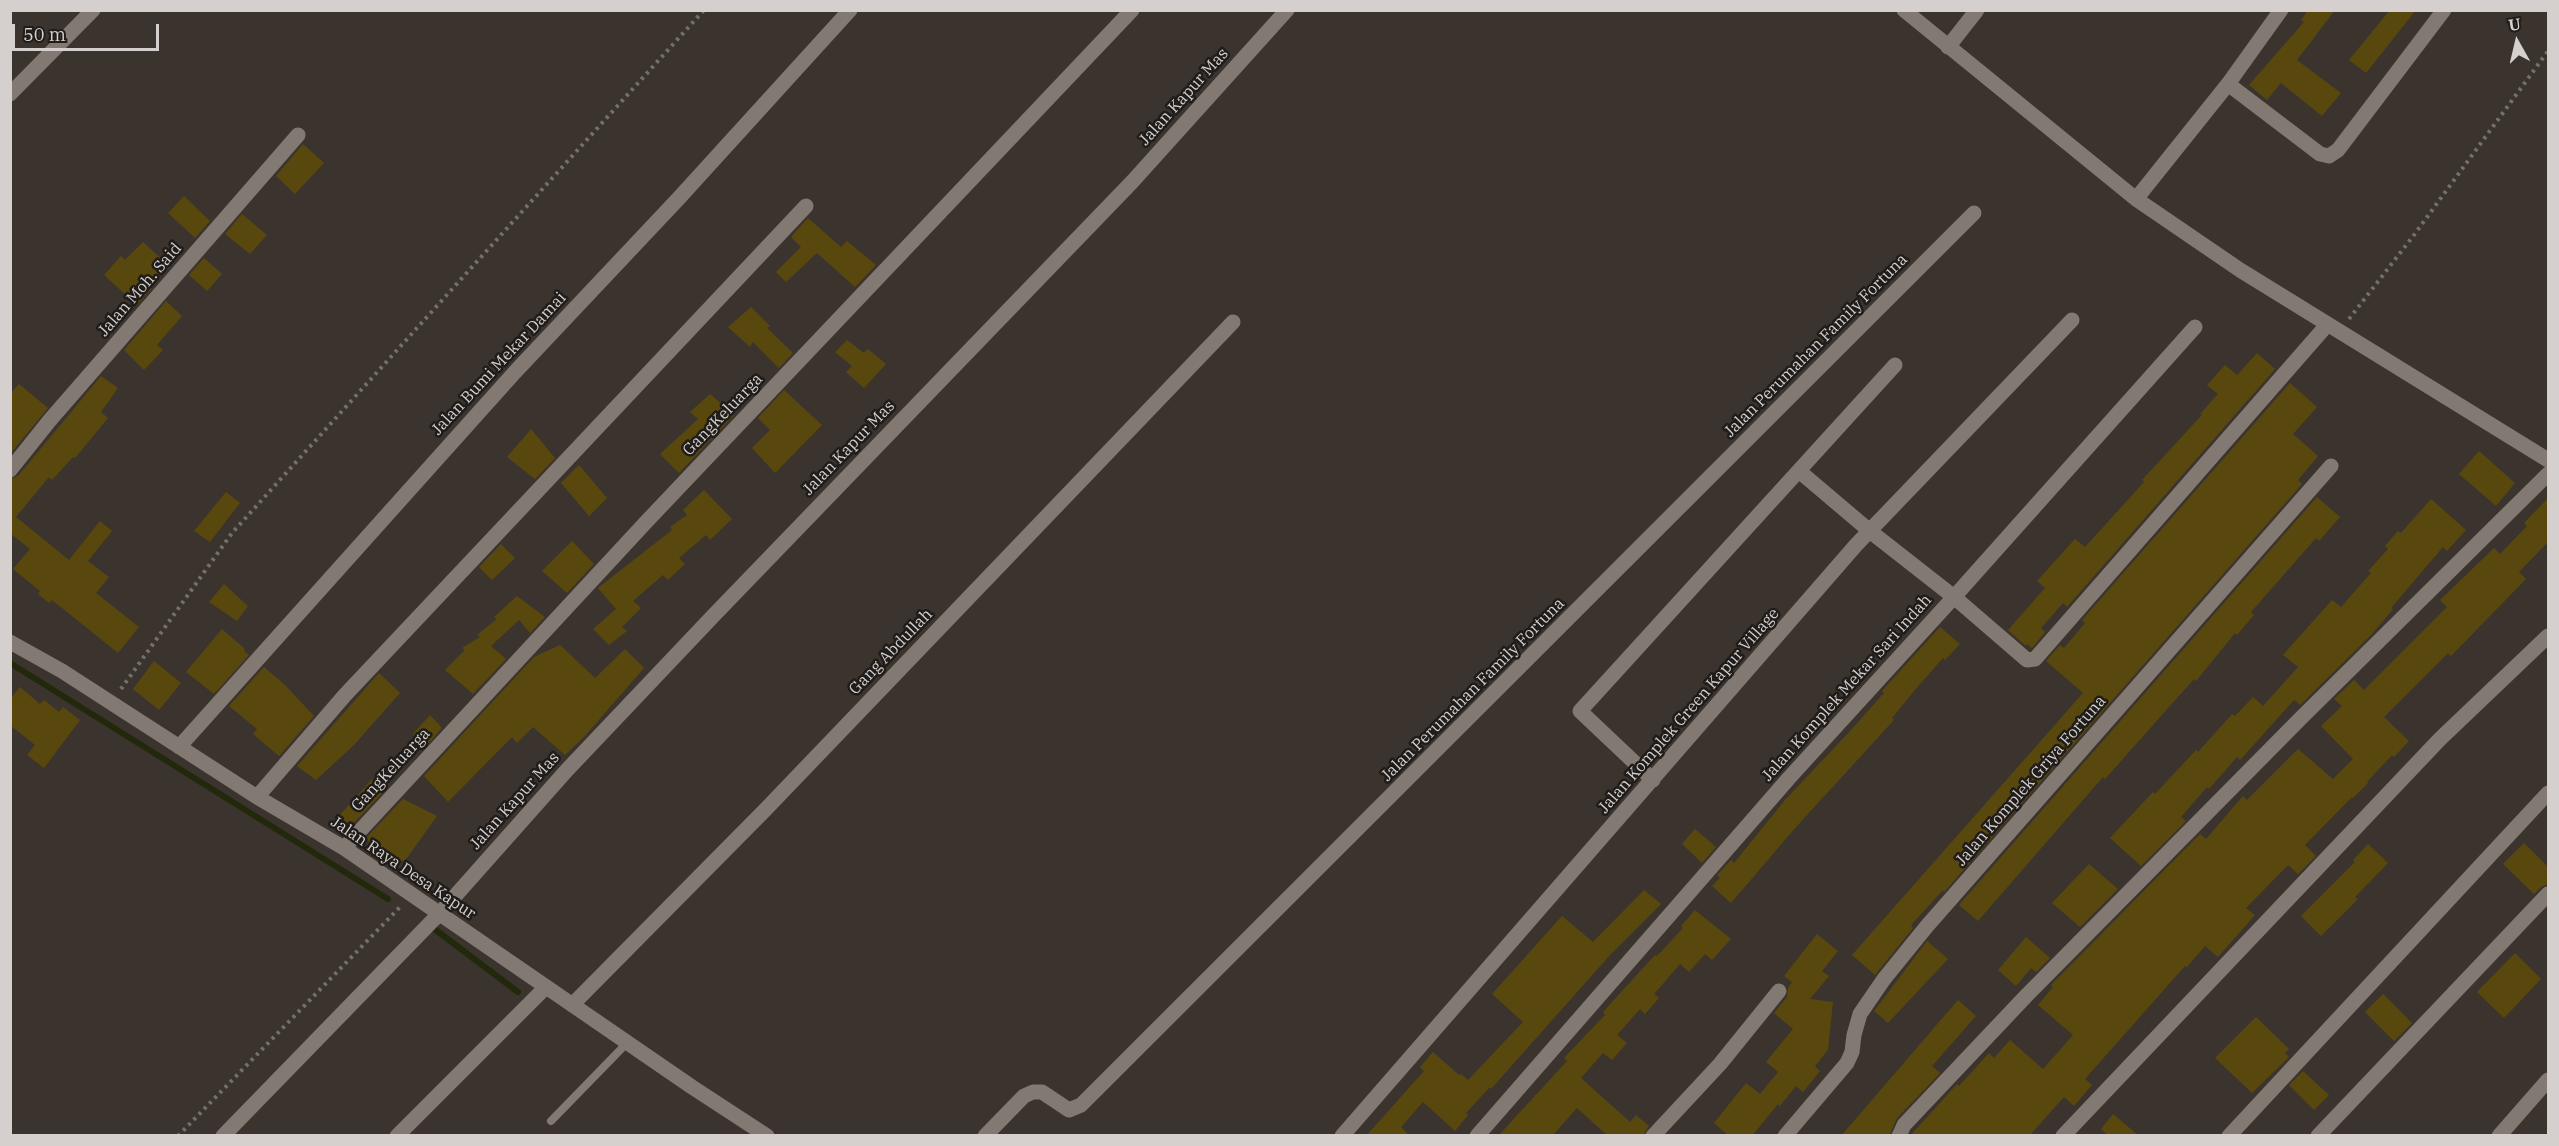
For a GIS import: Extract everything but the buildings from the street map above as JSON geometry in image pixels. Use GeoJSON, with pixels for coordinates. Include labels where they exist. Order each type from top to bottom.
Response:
{"type":"FeatureCollection","features":[{"type":"Feature","properties":{"kind":"street"},"geometry":{"type":"LineString","coordinates":[[10,94],[93,10]]}},
{"type":"Feature","properties":{"kind":"street","name":"Jalan Bumi Mekar Damai"},"geometry":{"type":"LineString","coordinates":[[179,747],[491,398],[849,10]]}},
{"type":"Feature","properties":{"kind":"street","name":"GangKeluarga"},"geometry":{"type":"LineString","coordinates":[[344,848],[647,521],[1132,10]]}},
{"type":"Feature","properties":{"kind":"street","name":"Jalan Kapur Mas"},"geometry":{"type":"LineString","coordinates":[[223,1136],[440,913],[567,770],[1132,182],[1287,10]]}},
{"type":"Feature","properties":{"kind":"street"},"geometry":{"type":"LineString","coordinates":[[1904,10],[2136,199],[2240,270],[2548,460]]}},
{"type":"Feature","properties":{"kind":"street"},"geometry":{"type":"LineString","coordinates":[[1948,47],[1977,10]]}},
{"type":"Feature","properties":{"kind":"street"},"geometry":{"type":"LineString","coordinates":[[2136,199],[2228,84],[2281,10]]}},
{"type":"Feature","properties":{"kind":"street"},"geometry":{"type":"LineString","coordinates":[[2228,84],[2320,154],[2330,156],[2337,150],[2444,10]]}},
{"type":"Feature","properties":{"kind":"street","name":"Jalan Moh. Said"},"geometry":{"type":"LineString","coordinates":[[10,470],[57,412],[298,135]]}},
{"type":"Feature","properties":{"kind":"street"},"geometry":{"type":"LineString","coordinates":[[257,797],[345,695],[806,206]]}},
{"type":"Feature","properties":{"kind":"street","name":"Jalan Perumahan Family Fortuna"},"geometry":{"type":"LineString","coordinates":[[985,1136],[1024,1096],[1033,1092],[1042,1092],[1069,1110],[1081,1105],[1974,213]]}},
{"type":"Feature","properties":{"kind":"street","name":"Jalan Komplek Green Kapur Village"},"geometry":{"type":"LineString","coordinates":[[1342,1136],[1857,545],[2072,320]]}},
{"type":"Feature","properties":{"kind":"street","name":"Gang Abdullah"},"geometry":{"type":"LineString","coordinates":[[572,1005],[765,810],[1233,322]]}},
{"type":"Feature","properties":{"kind":"street"},"geometry":{"type":"LineString","coordinates":[[1799,471],[1871,532],[1954,597],[2195,327]]}},
{"type":"Feature","properties":{"kind":"street","name":"Jalan Komplek Mekar Sari Indah"},"geometry":{"type":"LineString","coordinates":[[1478,1136],[1789,778],[1954,597],[2027,660],[2035,659],[2333,328]]}},
{"type":"Feature","properties":{"kind":"street"},"geometry":{"type":"LineString","coordinates":[[1653,780],[1580,711],[1895,365]]}},
{"type":"Feature","properties":{"kind":"street","name":"Jalan Komplek Griya Fortuna"},"geometry":{"type":"LineString","coordinates":[[1785,1136],[1847,1062],[1852,1052],[1857,1023],[1864,1008],[1927,926],[2331,466]]}},
{"type":"Feature","properties":{"kind":"street"},"geometry":{"type":"LineString","coordinates":[[1899,1136],[1904,1125],[2026,996],[2302,717],[2548,474]]}},
{"type":"Feature","properties":{"kind":"street"},"geometry":{"type":"LineString","coordinates":[[2063,1136],[2440,740],[2548,636]]}},
{"type":"Feature","properties":{"kind":"street","name":"Jalan Raya Desa Kapur"},"geometry":{"type":"LineString","coordinates":[[10,642],[62,671],[257,797],[344,848],[414,894],[627,1043],[767,1136]]}},
{"type":"Feature","properties":{"kind":"street"},"geometry":{"type":"LineString","coordinates":[[2229,1136],[2548,793]]}},
{"type":"Feature","properties":{"kind":"street"},"geometry":{"type":"LineString","coordinates":[[2318,1136],[2548,894]]}},
{"type":"Feature","properties":{"kind":"street"},"geometry":{"type":"LineString","coordinates":[[397,1136],[545,987]]}},
{"type":"Feature","properties":{"kind":"street"},"geometry":{"type":"LineString","coordinates":[[1653,1136],[1720,1064],[1779,991]]}},
{"type":"Feature","properties":{"kind":"street"},"geometry":{"type":"LineString","coordinates":[[2499,1136],[2548,1080]]}},
{"type":"Feature","properties":{"kind":"lane"},"geometry":{"type":"LineString","coordinates":[[550,1122],[627,1043]]}},
{"type":"Feature","properties":{"kind":"path"},"geometry":{"type":"LineString","coordinates":[[111,703],[232,533],[704,10]]}},
{"type":"Feature","properties":{"kind":"path"},"geometry":{"type":"LineString","coordinates":[[2333,328],[2414,235],[2548,51]]}},
{"type":"Feature","properties":{"kind":"path"},"geometry":{"type":"LineString","coordinates":[[178,1136],[414,894]]}},
{"type":"Feature","properties":{"kind":"waterway"},"geometry":{"type":"LineString","coordinates":[[10,663],[388,899]]}},
{"type":"Feature","properties":{"kind":"waterway"},"geometry":{"type":"LineString","coordinates":[[433,928],[518,992]]}}]}
